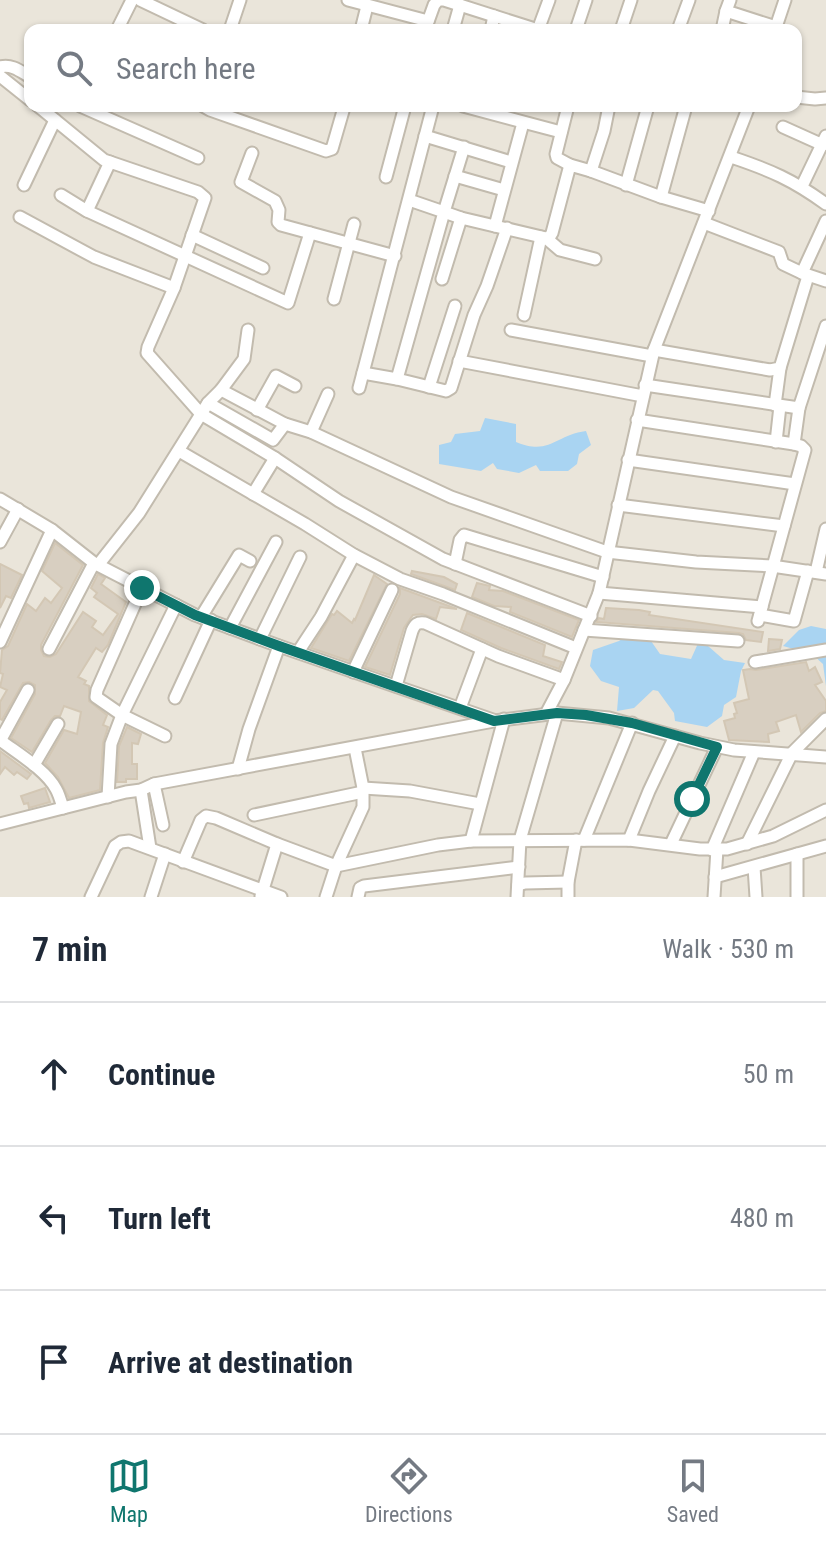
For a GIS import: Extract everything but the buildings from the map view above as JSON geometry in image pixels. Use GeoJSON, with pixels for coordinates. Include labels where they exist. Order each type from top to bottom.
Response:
{"type":"FeatureCollection","features":[{"type":"Feature","properties":{"kind":"street"},"geometry":{"type":"LineString","coordinates":[[121,24],[132,0]]}},
{"type":"Feature","properties":{"kind":"street"},"geometry":{"type":"LineString","coordinates":[[140,0],[190,24]]}},
{"type":"Feature","properties":{"kind":"street"},"geometry":{"type":"LineString","coordinates":[[348,0],[420,24]]}},
{"type":"Feature","properties":{"kind":"street"},"geometry":{"type":"LineString","coordinates":[[427,24],[438,0],[444,0],[519,24]]}},
{"type":"Feature","properties":{"kind":"street"},"geometry":{"type":"LineString","coordinates":[[540,24],[549,0]]}},
{"type":"Feature","properties":{"kind":"street"},"geometry":{"type":"LineString","coordinates":[[578,24],[586,0]]}},
{"type":"Feature","properties":{"kind":"street"},"geometry":{"type":"LineString","coordinates":[[623,24],[631,0]]}},
{"type":"Feature","properties":{"kind":"street"},"geometry":{"type":"LineString","coordinates":[[680,24],[689,0]]}},
{"type":"Feature","properties":{"kind":"street"},"geometry":{"type":"LineString","coordinates":[[778,24],[785,0]]}},
{"type":"Feature","properties":{"kind":"street"},"geometry":{"type":"LineString","coordinates":[[234,24],[236,1]]}},
{"type":"Feature","properties":{"kind":"street"},"geometry":{"type":"LineString","coordinates":[[455,24],[460,5]]}},
{"type":"Feature","properties":{"kind":"street"},"geometry":{"type":"LineString","coordinates":[[728,5],[766,24]]}},
{"type":"Feature","properties":{"kind":"street"},"geometry":{"type":"LineString","coordinates":[[362,24],[367,6]]}},
{"type":"Feature","properties":{"kind":"street"},"geometry":{"type":"LineString","coordinates":[[492,24],[494,16]]}},
{"type":"Feature","properties":{"kind":"street"},"geometry":{"type":"LineString","coordinates":[[0,67],[7,65],[24,73]]}},
{"type":"Feature","properties":{"kind":"street"},"geometry":{"type":"LineString","coordinates":[[0,76],[24,95]]}},
{"type":"Feature","properties":{"kind":"street"},"geometry":{"type":"LineString","coordinates":[[802,98],[826,98]]}},
{"type":"Feature","properties":{"kind":"street"},"geometry":{"type":"LineString","coordinates":[[45,112],[97,156],[202,195],[205,201],[147,353],[201,414],[339,501],[425,550],[591,616]]}},
{"type":"Feature","properties":{"kind":"street"},"geometry":{"type":"LineString","coordinates":[[95,112],[198,158]]}},
{"type":"Feature","properties":{"kind":"street"},"geometry":{"type":"LineString","coordinates":[[219,112],[326,151],[332,149],[342,112]]}},
{"type":"Feature","properties":{"kind":"street"},"geometry":{"type":"LineString","coordinates":[[386,177],[403,112]]}},
{"type":"Feature","properties":{"kind":"street"},"geometry":{"type":"LineString","coordinates":[[359,388],[431,112]]}},
{"type":"Feature","properties":{"kind":"street"},"geometry":{"type":"LineString","coordinates":[[484,112],[561,132]]}},
{"type":"Feature","properties":{"kind":"street"},"geometry":{"type":"LineString","coordinates":[[566,112],[557,158],[626,185],[709,211]]}},
{"type":"Feature","properties":{"kind":"street"},"geometry":{"type":"LineString","coordinates":[[591,171],[608,112]]}},
{"type":"Feature","properties":{"kind":"street"},"geometry":{"type":"LineString","coordinates":[[626,185],[646,112]]}},
{"type":"Feature","properties":{"kind":"street"},"geometry":{"type":"LineString","coordinates":[[661,197],[684,112]]}},
{"type":"Feature","properties":{"kind":"street"},"geometry":{"type":"LineString","coordinates":[[518,891],[520,840],[551,714],[599,593],[653,353],[747,112]]}},
{"type":"Feature","properties":{"kind":"street"},"geometry":{"type":"LineString","coordinates":[[24,185],[55,120]]}},
{"type":"Feature","properties":{"kind":"street"},"geometry":{"type":"LineString","coordinates":[[363,373],[449,390],[452,386],[474,315],[487,286],[501,227],[504,190],[523,123]]}},
{"type":"Feature","properties":{"kind":"street"},"geometry":{"type":"LineString","coordinates":[[783,127],[824,140],[802,186]]}},
{"type":"Feature","properties":{"kind":"street"},"geometry":{"type":"LineString","coordinates":[[425,136],[511,162]]}},
{"type":"Feature","properties":{"kind":"street"},"geometry":{"type":"LineString","coordinates":[[397,379],[464,147]]}},
{"type":"Feature","properties":{"kind":"street"},"geometry":{"type":"LineString","coordinates":[[252,153],[241,182],[275,201],[281,225],[395,256]]}},
{"type":"Feature","properties":{"kind":"street"},"geometry":{"type":"LineString","coordinates":[[731,157],[802,186],[826,204]]}},
{"type":"Feature","properties":{"kind":"street"},"geometry":{"type":"LineString","coordinates":[[87,211],[110,162]]}},
{"type":"Feature","properties":{"kind":"street"},"geometry":{"type":"LineString","coordinates":[[543,238],[551,236],[570,165]]}},
{"type":"Feature","properties":{"kind":"street"},"geometry":{"type":"LineString","coordinates":[[455,176],[504,190]]}},
{"type":"Feature","properties":{"kind":"street"},"geometry":{"type":"LineString","coordinates":[[61,195],[87,211],[288,303],[310,233]]}},
{"type":"Feature","properties":{"kind":"street"},"geometry":{"type":"LineString","coordinates":[[409,200],[461,218],[543,238],[560,250],[595,259]]}},
{"type":"Feature","properties":{"kind":"street"},"geometry":{"type":"LineString","coordinates":[[20,217],[94,257],[174,288]]}},
{"type":"Feature","properties":{"kind":"street"},"geometry":{"type":"LineString","coordinates":[[442,279],[461,218]]}},
{"type":"Feature","properties":{"kind":"street"},"geometry":{"type":"LineString","coordinates":[[776,442],[780,368],[805,274],[826,221]]}},
{"type":"Feature","properties":{"kind":"street"},"geometry":{"type":"LineString","coordinates":[[704,223],[779,252],[783,264],[826,281]]}},
{"type":"Feature","properties":{"kind":"street"},"geometry":{"type":"LineString","coordinates":[[334,299],[354,224]]}},
{"type":"Feature","properties":{"kind":"street"},"geometry":{"type":"LineString","coordinates":[[192,235],[263,268]]}},
{"type":"Feature","properties":{"kind":"street"},"geometry":{"type":"LineString","coordinates":[[524,315],[543,238]]}},
{"type":"Feature","properties":{"kind":"street"},"geometry":{"type":"LineString","coordinates":[[429,387],[455,306]]}},
{"type":"Feature","properties":{"kind":"street"},"geometry":{"type":"LineString","coordinates":[[794,444],[799,408],[826,326]]}},
{"type":"Feature","properties":{"kind":"street"},"geometry":{"type":"LineString","coordinates":[[49,649],[96,564],[139,513],[208,403],[244,359],[248,330]]}},
{"type":"Feature","properties":{"kind":"street"},"geometry":{"type":"LineString","coordinates":[[511,330],[770,370],[780,368]]}},
{"type":"Feature","properties":{"kind":"street"},"geometry":{"type":"LineString","coordinates":[[459,361],[644,391],[799,408]]}},
{"type":"Feature","properties":{"kind":"street"},"geometry":{"type":"LineString","coordinates":[[257,410],[276,376],[295,386]]}},
{"type":"Feature","properties":{"kind":"street"},"geometry":{"type":"LineString","coordinates":[[221,390],[285,424],[311,432],[451,497],[607,552],[680,561],[772,566],[817,573]]}},
{"type":"Feature","properties":{"kind":"street"},"geometry":{"type":"LineString","coordinates":[[311,432],[328,394]]}},
{"type":"Feature","properties":{"kind":"street"},"geometry":{"type":"LineString","coordinates":[[208,403],[273,440],[285,424]]}},
{"type":"Feature","properties":{"kind":"street"},"geometry":{"type":"LineString","coordinates":[[637,420],[794,444],[805,450],[760,614]]}},
{"type":"Feature","properties":{"kind":"street"},"geometry":{"type":"LineString","coordinates":[[179,451],[400,579],[576,648]]}},
{"type":"Feature","properties":{"kind":"street"},"geometry":{"type":"LineString","coordinates":[[253,494],[275,458]]}},
{"type":"Feature","properties":{"kind":"street"},"geometry":{"type":"LineString","coordinates":[[628,460],[795,484]]}},
{"type":"Feature","properties":{"kind":"street"},"geometry":{"type":"LineString","coordinates":[[0,499],[52,530],[96,564],[206,619],[499,720]]}},
{"type":"Feature","properties":{"kind":"street"},"geometry":{"type":"LineString","coordinates":[[618,505],[784,526]]}},
{"type":"Feature","properties":{"kind":"street"},"geometry":{"type":"LineString","coordinates":[[0,542],[18,509]]}},
{"type":"Feature","properties":{"kind":"street"},"geometry":{"type":"LineString","coordinates":[[599,593],[794,621],[817,573],[826,529]]}},
{"type":"Feature","properties":{"kind":"street"},"geometry":{"type":"LineString","coordinates":[[0,642],[52,530]]}},
{"type":"Feature","properties":{"kind":"street"},"geometry":{"type":"LineString","coordinates":[[455,564],[464,535],[603,577]]}},
{"type":"Feature","properties":{"kind":"street"},"geometry":{"type":"LineString","coordinates":[[230,628],[276,542]]}},
{"type":"Feature","properties":{"kind":"street"},"geometry":{"type":"LineString","coordinates":[[175,698],[206,619],[239,555],[250,561]]}},
{"type":"Feature","properties":{"kind":"street"},"geometry":{"type":"LineString","coordinates":[[298,652],[321,617],[354,555]]}},
{"type":"Feature","properties":{"kind":"street"},"geometry":{"type":"LineString","coordinates":[[260,639],[300,557]]}},
{"type":"Feature","properties":{"kind":"street"},"geometry":{"type":"LineString","coordinates":[[142,588],[96,697],[122,715],[165,736]]}},
{"type":"Feature","properties":{"kind":"street"},"geometry":{"type":"LineString","coordinates":[[353,672],[392,590]]}},
{"type":"Feature","properties":{"kind":"street"},"geometry":{"type":"LineString","coordinates":[[108,797],[111,744],[176,605]]}},
{"type":"Feature","properties":{"kind":"street"},"geometry":{"type":"LineString","coordinates":[[396,686],[412,631],[420,623],[564,680]]}},
{"type":"Feature","properties":{"kind":"street"},"geometry":{"type":"LineString","coordinates":[[584,630],[738,641]]}},
{"type":"Feature","properties":{"kind":"street"},"geometry":{"type":"LineString","coordinates":[[238,769],[279,646]]}},
{"type":"Feature","properties":{"kind":"street"},"geometry":{"type":"LineString","coordinates":[[460,708],[482,649]]}},
{"type":"Feature","properties":{"kind":"street"},"geometry":{"type":"LineString","coordinates":[[755,662],[826,650]]}},
{"type":"Feature","properties":{"kind":"street"},"geometry":{"type":"LineString","coordinates":[[28,690],[0,741],[34,765],[57,789],[63,808]]}},
{"type":"Feature","properties":{"kind":"street"},"geometry":{"type":"LineString","coordinates":[[0,824],[141,790],[154,784],[499,720],[551,714],[609,718],[717,747],[826,757]]}},
{"type":"Feature","properties":{"kind":"street"},"geometry":{"type":"LineString","coordinates":[[747,844],[792,753],[826,719]]}},
{"type":"Feature","properties":{"kind":"street"},"geometry":{"type":"LineString","coordinates":[[471,841],[499,720]]}},
{"type":"Feature","properties":{"kind":"street"},"geometry":{"type":"LineString","coordinates":[[568,897],[568,882],[580,840],[632,723]]}},
{"type":"Feature","properties":{"kind":"street"},"geometry":{"type":"LineString","coordinates":[[34,765],[58,724]]}},
{"type":"Feature","properties":{"kind":"street"},"geometry":{"type":"LineString","coordinates":[[629,840],[675,736]]}},
{"type":"Feature","properties":{"kind":"street"},"geometry":{"type":"LineString","coordinates":[[671,844],[717,747]]}},
{"type":"Feature","properties":{"kind":"street"},"geometry":{"type":"LineString","coordinates":[[326,897],[336,866],[363,807],[355,748]]}},
{"type":"Feature","properties":{"kind":"street"},"geometry":{"type":"LineString","coordinates":[[714,897],[715,849],[754,752]]}},
{"type":"Feature","properties":{"kind":"street"},"geometry":{"type":"LineString","coordinates":[[154,784],[163,825]]}},
{"type":"Feature","properties":{"kind":"street"},"geometry":{"type":"LineString","coordinates":[[141,790],[150,848]]}},
{"type":"Feature","properties":{"kind":"street"},"geometry":{"type":"LineString","coordinates":[[254,815],[363,790],[410,791],[480,804]]}},
{"type":"Feature","properties":{"kind":"street"},"geometry":{"type":"LineString","coordinates":[[183,862],[201,820],[206,816],[336,866],[471,841],[629,840],[715,849],[773,836],[825,808]]}},
{"type":"Feature","properties":{"kind":"street"},"geometry":{"type":"LineString","coordinates":[[91,897],[115,846],[129,841],[262,894],[281,897]]}},
{"type":"Feature","properties":{"kind":"street"},"geometry":{"type":"LineString","coordinates":[[262,894],[277,844]]}},
{"type":"Feature","properties":{"kind":"street"},"geometry":{"type":"LineString","coordinates":[[715,877],[826,846]]}},
{"type":"Feature","properties":{"kind":"street"},"geometry":{"type":"LineString","coordinates":[[151,897],[165,854]]}},
{"type":"Feature","properties":{"kind":"street"},"geometry":{"type":"LineString","coordinates":[[797,854],[797,897]]}},
{"type":"Feature","properties":{"kind":"street"},"geometry":{"type":"LineString","coordinates":[[358,897],[360,888],[364,886],[519,867]]}},
{"type":"Feature","properties":{"kind":"street"},"geometry":{"type":"LineString","coordinates":[[754,867],[756,897]]}},
{"type":"Feature","properties":{"kind":"street"},"geometry":{"type":"LineString","coordinates":[[518,891],[525,883],[568,882]]}},
{"type":"Feature","properties":{"kind":"shaded area"},"geometry":{"type":"Polygon","coordinates":[[[0,0],[826,0],[826,897],[0,897],[0,0]]]}},
{"type":"Feature","properties":{"kind":"water"},"geometry":{"type":"Polygon","coordinates":[[[485,418],[516,424],[516,442],[527,446],[545,446],[586,431],[591,445],[579,454],[577,464],[568,471],[540,471],[536,465],[519,473],[497,469],[493,463],[481,471],[439,464],[439,445],[451,442],[455,434],[480,431],[485,418]]]}},
{"type":"Feature","properties":{"kind":"water"},"geometry":{"type":"Polygon","coordinates":[[[811,626],[826,629],[826,686],[823,664],[812,654],[783,646],[799,630],[811,626]]]}},
{"type":"Feature","properties":{"kind":"water"},"geometry":{"type":"Polygon","coordinates":[[[625,637],[651,641],[660,654],[691,659],[700,639],[724,660],[745,663],[736,697],[724,705],[722,716],[707,727],[675,721],[674,713],[658,691],[653,690],[634,708],[617,711],[619,687],[601,681],[590,666],[593,650],[625,637]]]}},
{"type":"Feature","properties":{"kind":"route"},"geometry":{"type":"LineString","coordinates":[[142,588],[195,615],[494,721],[557,713],[586,715],[632,723],[717,747],[692,799]]}}]}
